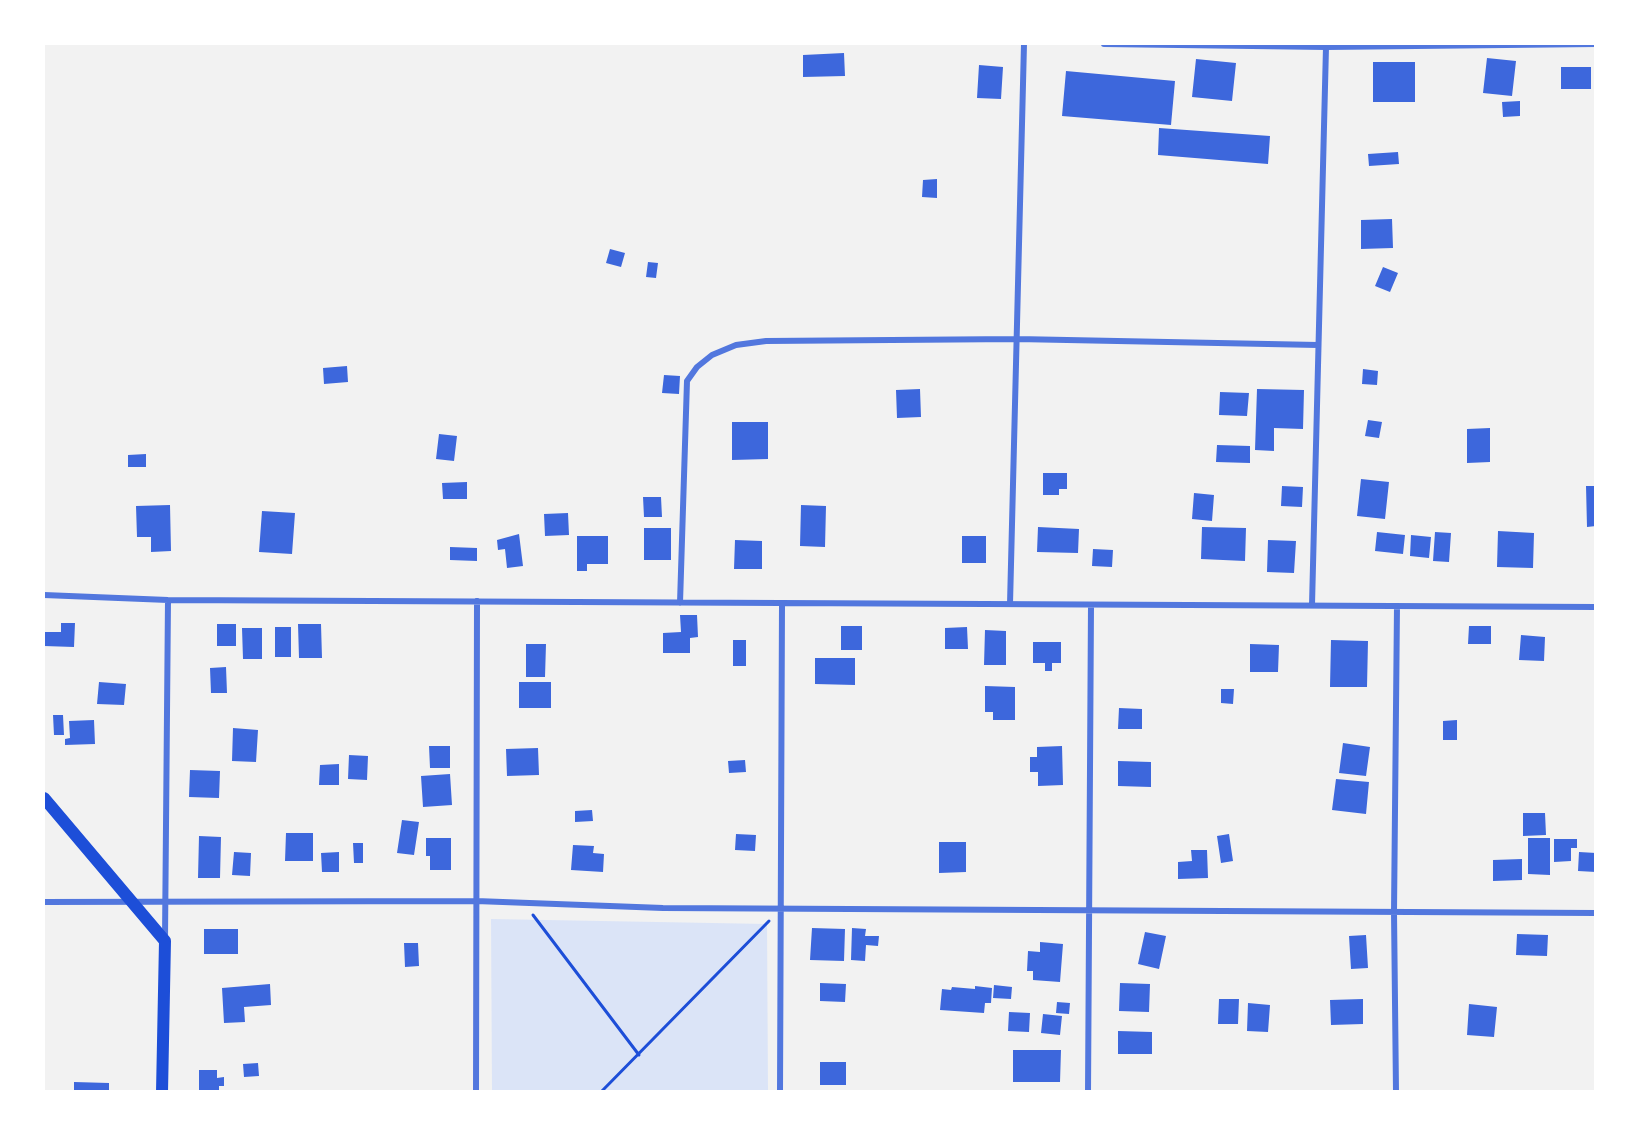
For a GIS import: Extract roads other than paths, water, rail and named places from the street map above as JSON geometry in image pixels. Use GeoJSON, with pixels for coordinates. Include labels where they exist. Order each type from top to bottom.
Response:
{"type":"FeatureCollection","features":[{"type":"Feature","properties":{"kind":"main road"},"geometry":{"type":"LineString","coordinates":[[44,798],[165,941],[162,1092]]}},
{"type":"Feature","properties":{"kind":"street"},"geometry":{"type":"LineString","coordinates":[[1010,604],[1023,44]]}},
{"type":"Feature","properties":{"kind":"street"},"geometry":{"type":"LineString","coordinates":[[1104,44],[1326,47],[1596,44]]}},
{"type":"Feature","properties":{"kind":"street"},"geometry":{"type":"LineString","coordinates":[[1312,605],[1326,47]]}},
{"type":"Feature","properties":{"kind":"street"},"geometry":{"type":"LineString","coordinates":[[680,603],[687,381],[697,367],[712,355],[736,345],[766,341],[1017,339],[1318,345]]}},
{"type":"Feature","properties":{"kind":"street"},"geometry":{"type":"LineString","coordinates":[[44,594],[168,600],[1596,607]]}},
{"type":"Feature","properties":{"kind":"street"},"geometry":{"type":"LineString","coordinates":[[165,941],[168,600]]}},
{"type":"Feature","properties":{"kind":"street"},"geometry":{"type":"LineString","coordinates":[[476,1092],[477,601]]}},
{"type":"Feature","properties":{"kind":"street"},"geometry":{"type":"LineString","coordinates":[[780,1092],[782,603]]}},
{"type":"Feature","properties":{"kind":"street"},"geometry":{"type":"LineString","coordinates":[[1088,1092],[1091,604]]}},
{"type":"Feature","properties":{"kind":"street"},"geometry":{"type":"LineString","coordinates":[[1396,1092],[1394,912],[1397,606]]}},
{"type":"Feature","properties":{"kind":"street"},"geometry":{"type":"LineString","coordinates":[[44,902],[476,900],[663,908],[1596,913]]}}]}
